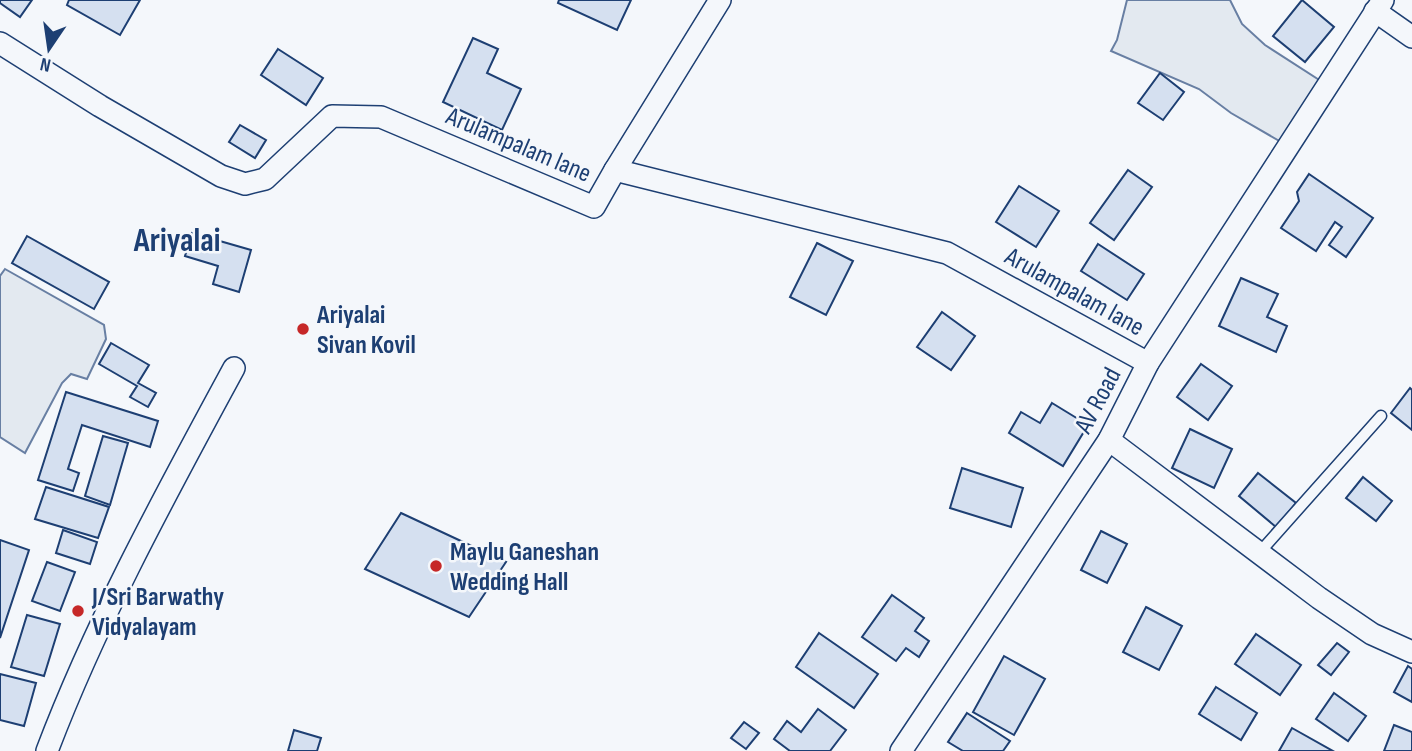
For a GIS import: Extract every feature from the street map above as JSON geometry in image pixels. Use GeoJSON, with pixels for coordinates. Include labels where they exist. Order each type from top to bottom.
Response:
{"type":"FeatureCollection","features":[{"type":"Feature","properties":{"kind":"street"},"geometry":{"type":"LineString","coordinates":[[615,170],[720,0]]}},
{"type":"Feature","properties":{"kind":"street"},"geometry":{"type":"LineString","coordinates":[[1379,5],[1412,37]]}},
{"type":"Feature","properties":{"kind":"street","name":"AV Road"},"geometry":{"type":"LineString","coordinates":[[901,751],[1109,440],[1148,363],[1379,5]]}},
{"type":"Feature","properties":{"kind":"street","name":"Arulampalam lane"},"geometry":{"type":"LineString","coordinates":[[0,43],[100,106],[221,176],[245,184],[265,179],[332,116],[381,117],[594,207],[615,170],[947,253],[1148,363]]}},
{"type":"Feature","properties":{"kind":"street"},"geometry":{"type":"LineString","coordinates":[[47,751],[67,698],[101,624],[234,368]]}},
{"type":"Feature","properties":{"kind":"street"},"geometry":{"type":"LineString","coordinates":[[1109,440],[1372,634],[1412,652]]}},
{"type":"Feature","properties":{"kind":"lane"},"geometry":{"type":"LineString","coordinates":[[1259,553],[1381,416]]}},
{"type":"Feature","properties":{"kind":"shaded area"},"geometry":{"type":"Polygon","coordinates":[[[1127,0],[1230,0],[1242,24],[1265,45],[1327,85],[1288,146],[1231,113],[1199,89],[1111,51],[1117,40],[1127,0]]]}},
{"type":"Feature","properties":{"kind":"shaded area"},"geometry":{"type":"Polygon","coordinates":[[[5,269],[104,325],[106,339],[87,379],[71,374],[62,383],[25,453],[0,437],[0,276],[5,269]]]}},
{"type":"Feature","properties":{"kind":"building"},"geometry":{"type":"Polygon","coordinates":[[[0,0],[32,0],[20,17],[0,3],[0,0]]]}},
{"type":"Feature","properties":{"kind":"building"},"geometry":{"type":"Polygon","coordinates":[[[69,0],[140,0],[120,35],[67,5],[69,0]]]}},
{"type":"Feature","properties":{"kind":"building"},"geometry":{"type":"Polygon","coordinates":[[[559,0],[631,0],[617,30],[558,3],[559,0]]]}},
{"type":"Feature","properties":{"kind":"building"},"geometry":{"type":"Polygon","coordinates":[[[1302,0],[1334,27],[1305,62],[1273,36],[1302,0]]]}},
{"type":"Feature","properties":{"kind":"building"},"geometry":{"type":"Polygon","coordinates":[[[473,38],[498,49],[487,73],[521,89],[502,130],[443,102],[473,38]]]}},
{"type":"Feature","properties":{"kind":"building"},"geometry":{"type":"Polygon","coordinates":[[[278,49],[323,78],[306,105],[261,75],[278,49]]]}},
{"type":"Feature","properties":{"kind":"building"},"geometry":{"type":"Polygon","coordinates":[[[1160,73],[1184,92],[1163,120],[1138,103],[1160,73]]]}},
{"type":"Feature","properties":{"kind":"building"},"geometry":{"type":"Polygon","coordinates":[[[240,125],[266,140],[255,158],[229,142],[240,125]]]}},
{"type":"Feature","properties":{"kind":"building"},"geometry":{"type":"Polygon","coordinates":[[[1128,170],[1152,187],[1114,240],[1090,223],[1128,170]]]}},
{"type":"Feature","properties":{"kind":"building"},"geometry":{"type":"Polygon","coordinates":[[[1309,174],[1373,218],[1346,257],[1329,245],[1342,227],[1335,222],[1316,251],[1281,228],[1299,201],[1297,192],[1309,174]]]}},
{"type":"Feature","properties":{"kind":"building"},"geometry":{"type":"Polygon","coordinates":[[[1019,186],[1059,211],[1036,247],[996,222],[1019,186]]]}},
{"type":"Feature","properties":{"kind":"building"},"geometry":{"type":"Polygon","coordinates":[[[192,233],[251,250],[239,292],[213,284],[218,266],[185,256],[192,233]]]}},
{"type":"Feature","properties":{"kind":"building"},"geometry":{"type":"Polygon","coordinates":[[[27,236],[109,282],[94,309],[12,263],[27,236]]]}},
{"type":"Feature","properties":{"kind":"building"},"geometry":{"type":"Polygon","coordinates":[[[817,243],[853,261],[826,315],[790,297],[817,243]]]}},
{"type":"Feature","properties":{"kind":"building"},"geometry":{"type":"Polygon","coordinates":[[[1098,244],[1144,274],[1127,300],[1081,271],[1098,244]]]}},
{"type":"Feature","properties":{"kind":"building"},"geometry":{"type":"Polygon","coordinates":[[[1241,278],[1278,294],[1267,317],[1287,326],[1276,352],[1219,326],[1241,278]]]}},
{"type":"Feature","properties":{"kind":"building"},"geometry":{"type":"Polygon","coordinates":[[[942,312],[975,336],[951,370],[917,347],[942,312]]]}},
{"type":"Feature","properties":{"kind":"building"},"geometry":{"type":"Polygon","coordinates":[[[111,343],[149,365],[138,383],[156,393],[148,407],[130,397],[137,386],[99,364],[111,343]]]}},
{"type":"Feature","properties":{"kind":"building"},"geometry":{"type":"Polygon","coordinates":[[[1201,364],[1232,386],[1208,420],[1177,397],[1201,364]]]}},
{"type":"Feature","properties":{"kind":"building"},"geometry":{"type":"Polygon","coordinates":[[[1410,388],[1412,390],[1412,430],[1391,413],[1410,388]]]}},
{"type":"Feature","properties":{"kind":"building"},"geometry":{"type":"Polygon","coordinates":[[[66,392],[158,421],[150,447],[82,425],[68,469],[79,473],[73,491],[38,480],[66,392]]]}},
{"type":"Feature","properties":{"kind":"building"},"geometry":{"type":"Polygon","coordinates":[[[1052,403],[1088,425],[1063,466],[1009,433],[1021,412],[1040,423],[1052,403]]]}},
{"type":"Feature","properties":{"kind":"building"},"geometry":{"type":"Polygon","coordinates":[[[1190,429],[1232,449],[1214,488],[1172,468],[1190,429]]]}},
{"type":"Feature","properties":{"kind":"building"},"geometry":{"type":"Polygon","coordinates":[[[103,436],[128,443],[110,505],[85,496],[103,436]]]}},
{"type":"Feature","properties":{"kind":"building"},"geometry":{"type":"Polygon","coordinates":[[[962,468],[1023,488],[1011,527],[950,508],[962,468]]]}},
{"type":"Feature","properties":{"kind":"building"},"geometry":{"type":"Polygon","coordinates":[[[1258,473],[1296,503],[1276,527],[1239,496],[1258,473]]]}},
{"type":"Feature","properties":{"kind":"building"},"geometry":{"type":"Polygon","coordinates":[[[1363,477],[1392,501],[1376,521],[1346,498],[1363,477]]]}},
{"type":"Feature","properties":{"kind":"building"},"geometry":{"type":"Polygon","coordinates":[[[46,487],[109,507],[98,538],[35,519],[46,487]]]}},
{"type":"Feature","properties":{"kind":"building","name":"Maylu Ganeshan Wedding Hall"},"geometry":{"type":"Polygon","coordinates":[[[401,513],[506,562],[469,617],[365,569],[401,513]]]}},
{"type":"Feature","properties":{"kind":"building"},"geometry":{"type":"Polygon","coordinates":[[[63,530],[97,542],[90,564],[56,553],[63,530]]]}},
{"type":"Feature","properties":{"kind":"building"},"geometry":{"type":"Polygon","coordinates":[[[1101,531],[1127,544],[1107,583],[1081,570],[1101,531]]]}},
{"type":"Feature","properties":{"kind":"building"},"geometry":{"type":"Polygon","coordinates":[[[0,540],[29,550],[0,638],[0,540]]]}},
{"type":"Feature","properties":{"kind":"building"},"geometry":{"type":"Polygon","coordinates":[[[47,562],[75,572],[60,611],[32,601],[47,562]]]}},
{"type":"Feature","properties":{"kind":"building"},"geometry":{"type":"Polygon","coordinates":[[[892,595],[924,618],[915,631],[929,641],[919,657],[906,648],[896,661],[862,637],[892,595]]]}},
{"type":"Feature","properties":{"kind":"building"},"geometry":{"type":"Polygon","coordinates":[[[1146,607],[1182,626],[1159,670],[1123,652],[1146,607]]]}},
{"type":"Feature","properties":{"kind":"building"},"geometry":{"type":"Polygon","coordinates":[[[27,615],[60,624],[44,676],[11,667],[27,615]]]}},
{"type":"Feature","properties":{"kind":"building"},"geometry":{"type":"Polygon","coordinates":[[[819,633],[878,674],[854,708],[796,667],[819,633]]]}},
{"type":"Feature","properties":{"kind":"building"},"geometry":{"type":"Polygon","coordinates":[[[1256,634],[1301,665],[1280,695],[1235,664],[1256,634]]]}},
{"type":"Feature","properties":{"kind":"building"},"geometry":{"type":"Polygon","coordinates":[[[1337,643],[1349,652],[1331,675],[1318,665],[1337,643]]]}},
{"type":"Feature","properties":{"kind":"building"},"geometry":{"type":"Polygon","coordinates":[[[1004,656],[1045,679],[1014,735],[973,712],[1004,656]]]}},
{"type":"Feature","properties":{"kind":"building"},"geometry":{"type":"Polygon","coordinates":[[[1408,666],[1412,669],[1412,702],[1394,692],[1408,666]]]}},
{"type":"Feature","properties":{"kind":"building"},"geometry":{"type":"Polygon","coordinates":[[[0,674],[36,683],[24,726],[0,720],[0,674]]]}},
{"type":"Feature","properties":{"kind":"building"},"geometry":{"type":"Polygon","coordinates":[[[1216,687],[1257,713],[1241,740],[1199,714],[1216,687]]]}},
{"type":"Feature","properties":{"kind":"building"},"geometry":{"type":"Polygon","coordinates":[[[1334,693],[1366,716],[1348,741],[1316,719],[1334,693]]]}},
{"type":"Feature","properties":{"kind":"building"},"geometry":{"type":"Polygon","coordinates":[[[818,709],[846,730],[830,751],[790,751],[774,739],[787,721],[801,732],[818,709]]]}},
{"type":"Feature","properties":{"kind":"building"},"geometry":{"type":"Polygon","coordinates":[[[967,713],[1010,741],[1003,751],[963,751],[948,742],[967,713]]]}},
{"type":"Feature","properties":{"kind":"building"},"geometry":{"type":"Polygon","coordinates":[[[744,722],[759,733],[746,749],[731,738],[744,722]]]}},
{"type":"Feature","properties":{"kind":"building"},"geometry":{"type":"Polygon","coordinates":[[[1394,725],[1412,732],[1412,751],[1384,751],[1394,725]]]}},
{"type":"Feature","properties":{"kind":"building"},"geometry":{"type":"Polygon","coordinates":[[[1292,728],[1333,751],[1279,751],[1292,728]]]}},
{"type":"Feature","properties":{"kind":"building"},"geometry":{"type":"Polygon","coordinates":[[[294,730],[321,738],[317,751],[288,751],[294,730]]]}},
{"type":"Feature","properties":{"kind":"place","name":"Ariyalai Sivan Kovil"},"geometry":{"type":"Point","coordinates":[303,329]}},
{"type":"Feature","properties":{"kind":"place","name":"Maylu Ganeshan Wedding Hall"},"geometry":{"type":"Point","coordinates":[436,566]}},
{"type":"Feature","properties":{"kind":"place","name":"J/Sri Barwathy Vidyalayam"},"geometry":{"type":"Point","coordinates":[78,611]}},
{"type":"Feature","properties":{"kind":"district","name":"Ariyalai"},"geometry":{"type":"Point","coordinates":[177,239]}}]}
